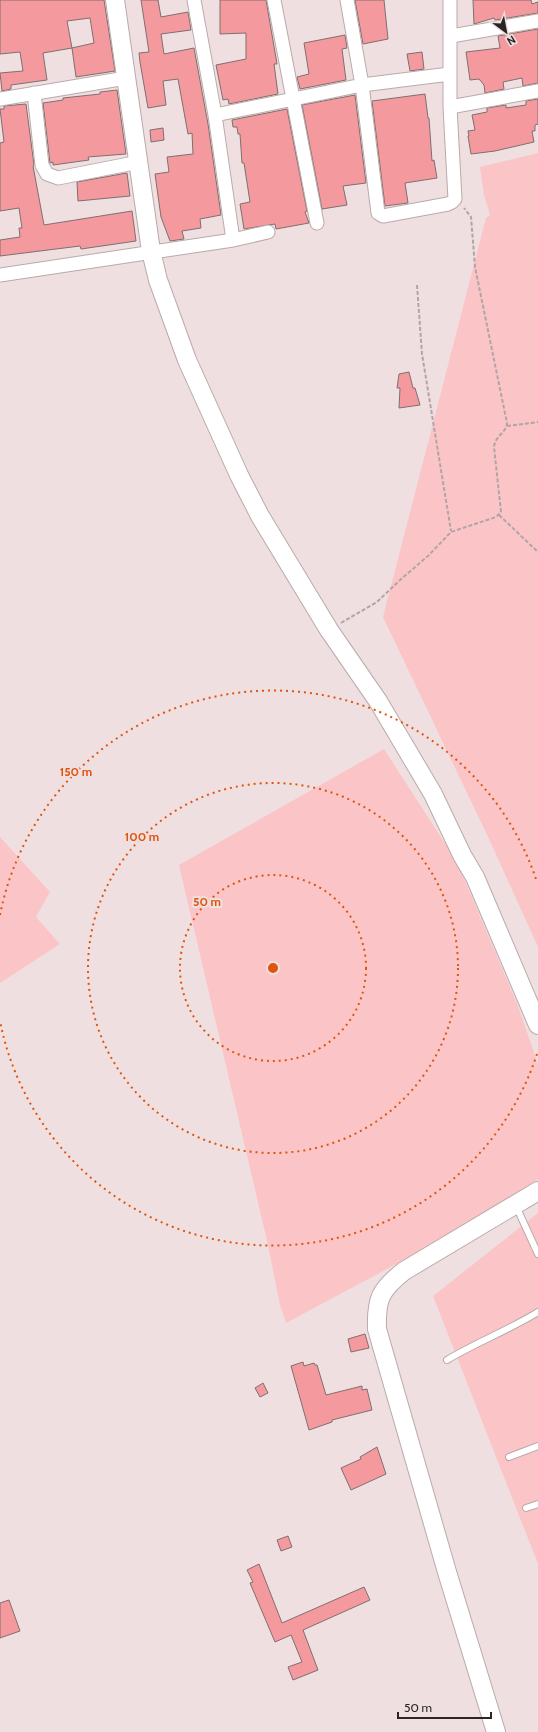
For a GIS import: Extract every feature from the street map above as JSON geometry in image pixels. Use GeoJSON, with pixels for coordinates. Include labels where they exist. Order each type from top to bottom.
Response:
{"type":"FeatureCollection","features":[{"type":"Feature","properties":{"kind":"street"},"geometry":{"type":"LineString","coordinates":[[115,0],[151,251],[158,280],[187,360],[239,475],[260,516],[329,630],[378,701],[433,794],[462,855],[475,877],[538,1025]]}},
{"type":"Feature","properties":{"kind":"street"},"geometry":{"type":"LineString","coordinates":[[194,0],[215,114],[233,240]]}},
{"type":"Feature","properties":{"kind":"street"},"geometry":{"type":"LineString","coordinates":[[274,0],[317,223]]}},
{"type":"Feature","properties":{"kind":"street"},"geometry":{"type":"LineString","coordinates":[[347,0],[362,84],[378,213],[383,216],[440,205],[452,202],[455,199],[450,107],[450,0]]}},
{"type":"Feature","properties":{"kind":"street"},"geometry":{"type":"LineString","coordinates":[[451,36],[538,21]]}},
{"type":"Feature","properties":{"kind":"street"},"geometry":{"type":"LineString","coordinates":[[215,114],[362,84],[450,74]]}},
{"type":"Feature","properties":{"kind":"street"},"geometry":{"type":"LineString","coordinates":[[0,99],[126,78]]}},
{"type":"Feature","properties":{"kind":"street"},"geometry":{"type":"LineString","coordinates":[[450,107],[538,90]]}},
{"type":"Feature","properties":{"kind":"street"},"geometry":{"type":"LineString","coordinates":[[34,93],[42,164],[47,174],[58,178],[139,162]]}},
{"type":"Feature","properties":{"kind":"street"},"geometry":{"type":"LineString","coordinates":[[0,275],[151,251],[233,240],[268,232]]}},
{"type":"Feature","properties":{"kind":"street"},"geometry":{"type":"LineString","coordinates":[[496,1732],[447,1572],[377,1329],[377,1308],[388,1284],[404,1271],[538,1191]]}},
{"type":"Feature","properties":{"kind":"lane"},"geometry":{"type":"LineString","coordinates":[[515,1205],[538,1254]]}},
{"type":"Feature","properties":{"kind":"lane"},"geometry":{"type":"LineString","coordinates":[[447,1360],[518,1324],[538,1312]]}},
{"type":"Feature","properties":{"kind":"lane"},"geometry":{"type":"LineString","coordinates":[[509,1457],[538,1446]]}},
{"type":"Feature","properties":{"kind":"lane"},"geometry":{"type":"LineString","coordinates":[[526,1508],[538,1504]]}},
{"type":"Feature","properties":{"kind":"path"},"geometry":{"type":"LineString","coordinates":[[455,199],[471,217],[474,267],[507,426]]}},
{"type":"Feature","properties":{"kind":"path"},"geometry":{"type":"LineString","coordinates":[[417,285],[422,354],[452,532]]}},
{"type":"Feature","properties":{"kind":"path"},"geometry":{"type":"LineString","coordinates":[[499,515],[501,508],[494,447],[496,439],[507,426],[538,422]]}},
{"type":"Feature","properties":{"kind":"path"},"geometry":{"type":"LineString","coordinates":[[329,630],[378,602],[452,532],[499,515]]}},
{"type":"Feature","properties":{"kind":"path"},"geometry":{"type":"LineString","coordinates":[[499,515],[538,552]]}},
{"type":"Feature","properties":{"kind":"shaded area"},"geometry":{"type":"Polygon","coordinates":[[[538,153],[538,947],[489,839],[383,617],[486,218],[490,215],[484,195],[480,167],[538,153]]]}},
{"type":"Feature","properties":{"kind":"shaded area"},"geometry":{"type":"Polygon","coordinates":[[[384,749],[457,862],[518,1006],[538,1064],[538,1179],[488,1215],[286,1323],[280,1305],[268,1245],[179,865],[384,749]]]}},
{"type":"Feature","properties":{"kind":"shaded area"},"geometry":{"type":"Polygon","coordinates":[[[0,837],[50,892],[36,917],[60,944],[0,983],[0,837]]]}},
{"type":"Feature","properties":{"kind":"shaded area"},"geometry":{"type":"Polygon","coordinates":[[[538,1213],[538,1564],[433,1296],[538,1213]]]}},
{"type":"Feature","properties":{"kind":"building"},"geometry":{"type":"Polygon","coordinates":[[[0,0],[104,0],[115,71],[76,77],[72,48],[43,53],[47,80],[11,85],[11,89],[2,91],[0,73],[23,71],[20,52],[0,54],[0,0]],[[90,18],[67,21],[72,48],[94,43],[90,18]]]}},
{"type":"Feature","properties":{"kind":"building"},"geometry":{"type":"Polygon","coordinates":[[[141,0],[158,0],[161,17],[188,12],[191,30],[161,34],[164,54],[194,48],[208,124],[221,215],[200,219],[201,228],[182,231],[184,239],[170,241],[161,217],[155,174],[169,172],[167,157],[193,154],[192,133],[188,134],[178,79],[163,81],[166,105],[148,108],[139,53],[149,52],[141,0]]]}},
{"type":"Feature","properties":{"kind":"building"},"geometry":{"type":"Polygon","coordinates":[[[220,0],[266,0],[277,64],[274,64],[278,94],[229,104],[228,99],[223,100],[216,65],[246,59],[246,33],[220,34],[220,0]]]}},
{"type":"Feature","properties":{"kind":"building"},"geometry":{"type":"Polygon","coordinates":[[[355,0],[384,0],[388,39],[363,44],[355,0]]]}},
{"type":"Feature","properties":{"kind":"building"},"geometry":{"type":"Polygon","coordinates":[[[473,0],[531,0],[532,4],[538,2],[538,13],[495,20],[494,18],[474,24],[473,0]]]}},
{"type":"Feature","properties":{"kind":"building"},"geometry":{"type":"Polygon","coordinates":[[[538,29],[538,83],[523,86],[522,78],[503,82],[504,89],[485,93],[484,85],[479,79],[470,80],[466,52],[500,48],[498,36],[538,29]]]}},
{"type":"Feature","properties":{"kind":"building"},"geometry":{"type":"Polygon","coordinates":[[[345,35],[347,48],[342,49],[346,80],[300,89],[297,77],[309,74],[304,43],[345,35]]]}},
{"type":"Feature","properties":{"kind":"building"},"geometry":{"type":"Polygon","coordinates":[[[422,52],[424,69],[410,71],[407,54],[422,52]]]}},
{"type":"Feature","properties":{"kind":"building"},"geometry":{"type":"Polygon","coordinates":[[[117,90],[126,154],[88,157],[89,160],[53,165],[53,162],[50,163],[43,103],[63,100],[63,98],[100,94],[100,92],[117,90]]]}},
{"type":"Feature","properties":{"kind":"building"},"geometry":{"type":"Polygon","coordinates":[[[425,94],[429,118],[432,161],[434,160],[437,178],[405,183],[408,203],[385,206],[372,101],[425,94]]]}},
{"type":"Feature","properties":{"kind":"building"},"geometry":{"type":"Polygon","coordinates":[[[355,95],[366,183],[343,186],[347,205],[322,209],[302,105],[355,95]]]}},
{"type":"Feature","properties":{"kind":"building"},"geometry":{"type":"Polygon","coordinates":[[[538,99],[538,124],[535,125],[535,131],[532,131],[534,142],[495,151],[471,154],[468,131],[475,130],[472,115],[487,112],[487,108],[506,105],[506,108],[526,105],[526,101],[538,99]]]}},
{"type":"Feature","properties":{"kind":"building"},"geometry":{"type":"Polygon","coordinates":[[[26,104],[33,166],[44,225],[132,211],[136,241],[81,249],[80,246],[0,256],[0,240],[20,237],[19,228],[22,228],[19,208],[0,211],[0,143],[4,142],[0,109],[4,109],[4,106],[26,104]]]}},
{"type":"Feature","properties":{"kind":"building"},"geometry":{"type":"Polygon","coordinates":[[[287,109],[307,211],[305,212],[309,223],[276,229],[275,224],[244,229],[240,204],[250,202],[244,163],[242,163],[240,134],[238,134],[237,127],[233,127],[232,120],[287,109]]]}},
{"type":"Feature","properties":{"kind":"building"},"geometry":{"type":"Polygon","coordinates":[[[163,128],[164,140],[151,142],[150,130],[163,128]]]}},
{"type":"Feature","properties":{"kind":"building"},"geometry":{"type":"Polygon","coordinates":[[[127,173],[130,196],[78,201],[77,182],[127,173]]]}},
{"type":"Feature","properties":{"kind":"building"},"geometry":{"type":"Polygon","coordinates":[[[409,372],[413,388],[415,388],[420,405],[399,408],[400,388],[397,388],[399,374],[409,372]]]}},
{"type":"Feature","properties":{"kind":"building"},"geometry":{"type":"Polygon","coordinates":[[[365,1334],[369,1348],[351,1352],[348,1339],[365,1334]]]}},
{"type":"Feature","properties":{"kind":"building"},"geometry":{"type":"Polygon","coordinates":[[[303,1362],[304,1366],[314,1363],[317,1365],[326,1395],[362,1386],[362,1390],[367,1389],[372,1410],[332,1420],[332,1422],[309,1430],[291,1366],[303,1362]]]}},
{"type":"Feature","properties":{"kind":"building"},"geometry":{"type":"Polygon","coordinates":[[[263,1383],[268,1393],[260,1397],[255,1388],[263,1383]]]}},
{"type":"Feature","properties":{"kind":"building"},"geometry":{"type":"Polygon","coordinates":[[[377,1447],[386,1474],[351,1490],[341,1468],[361,1459],[360,1457],[377,1447]]]}},
{"type":"Feature","properties":{"kind":"building"},"geometry":{"type":"Polygon","coordinates":[[[288,1536],[292,1547],[281,1551],[277,1540],[288,1536]]]}},
{"type":"Feature","properties":{"kind":"building"},"geometry":{"type":"Polygon","coordinates":[[[259,1564],[282,1623],[364,1587],[370,1600],[303,1630],[318,1670],[293,1680],[288,1667],[302,1662],[291,1635],[275,1642],[250,1583],[253,1582],[247,1570],[259,1564]]]}},
{"type":"Feature","properties":{"kind":"building"},"geometry":{"type":"Polygon","coordinates":[[[9,1600],[20,1631],[0,1638],[0,1603],[9,1600]]]}}]}
